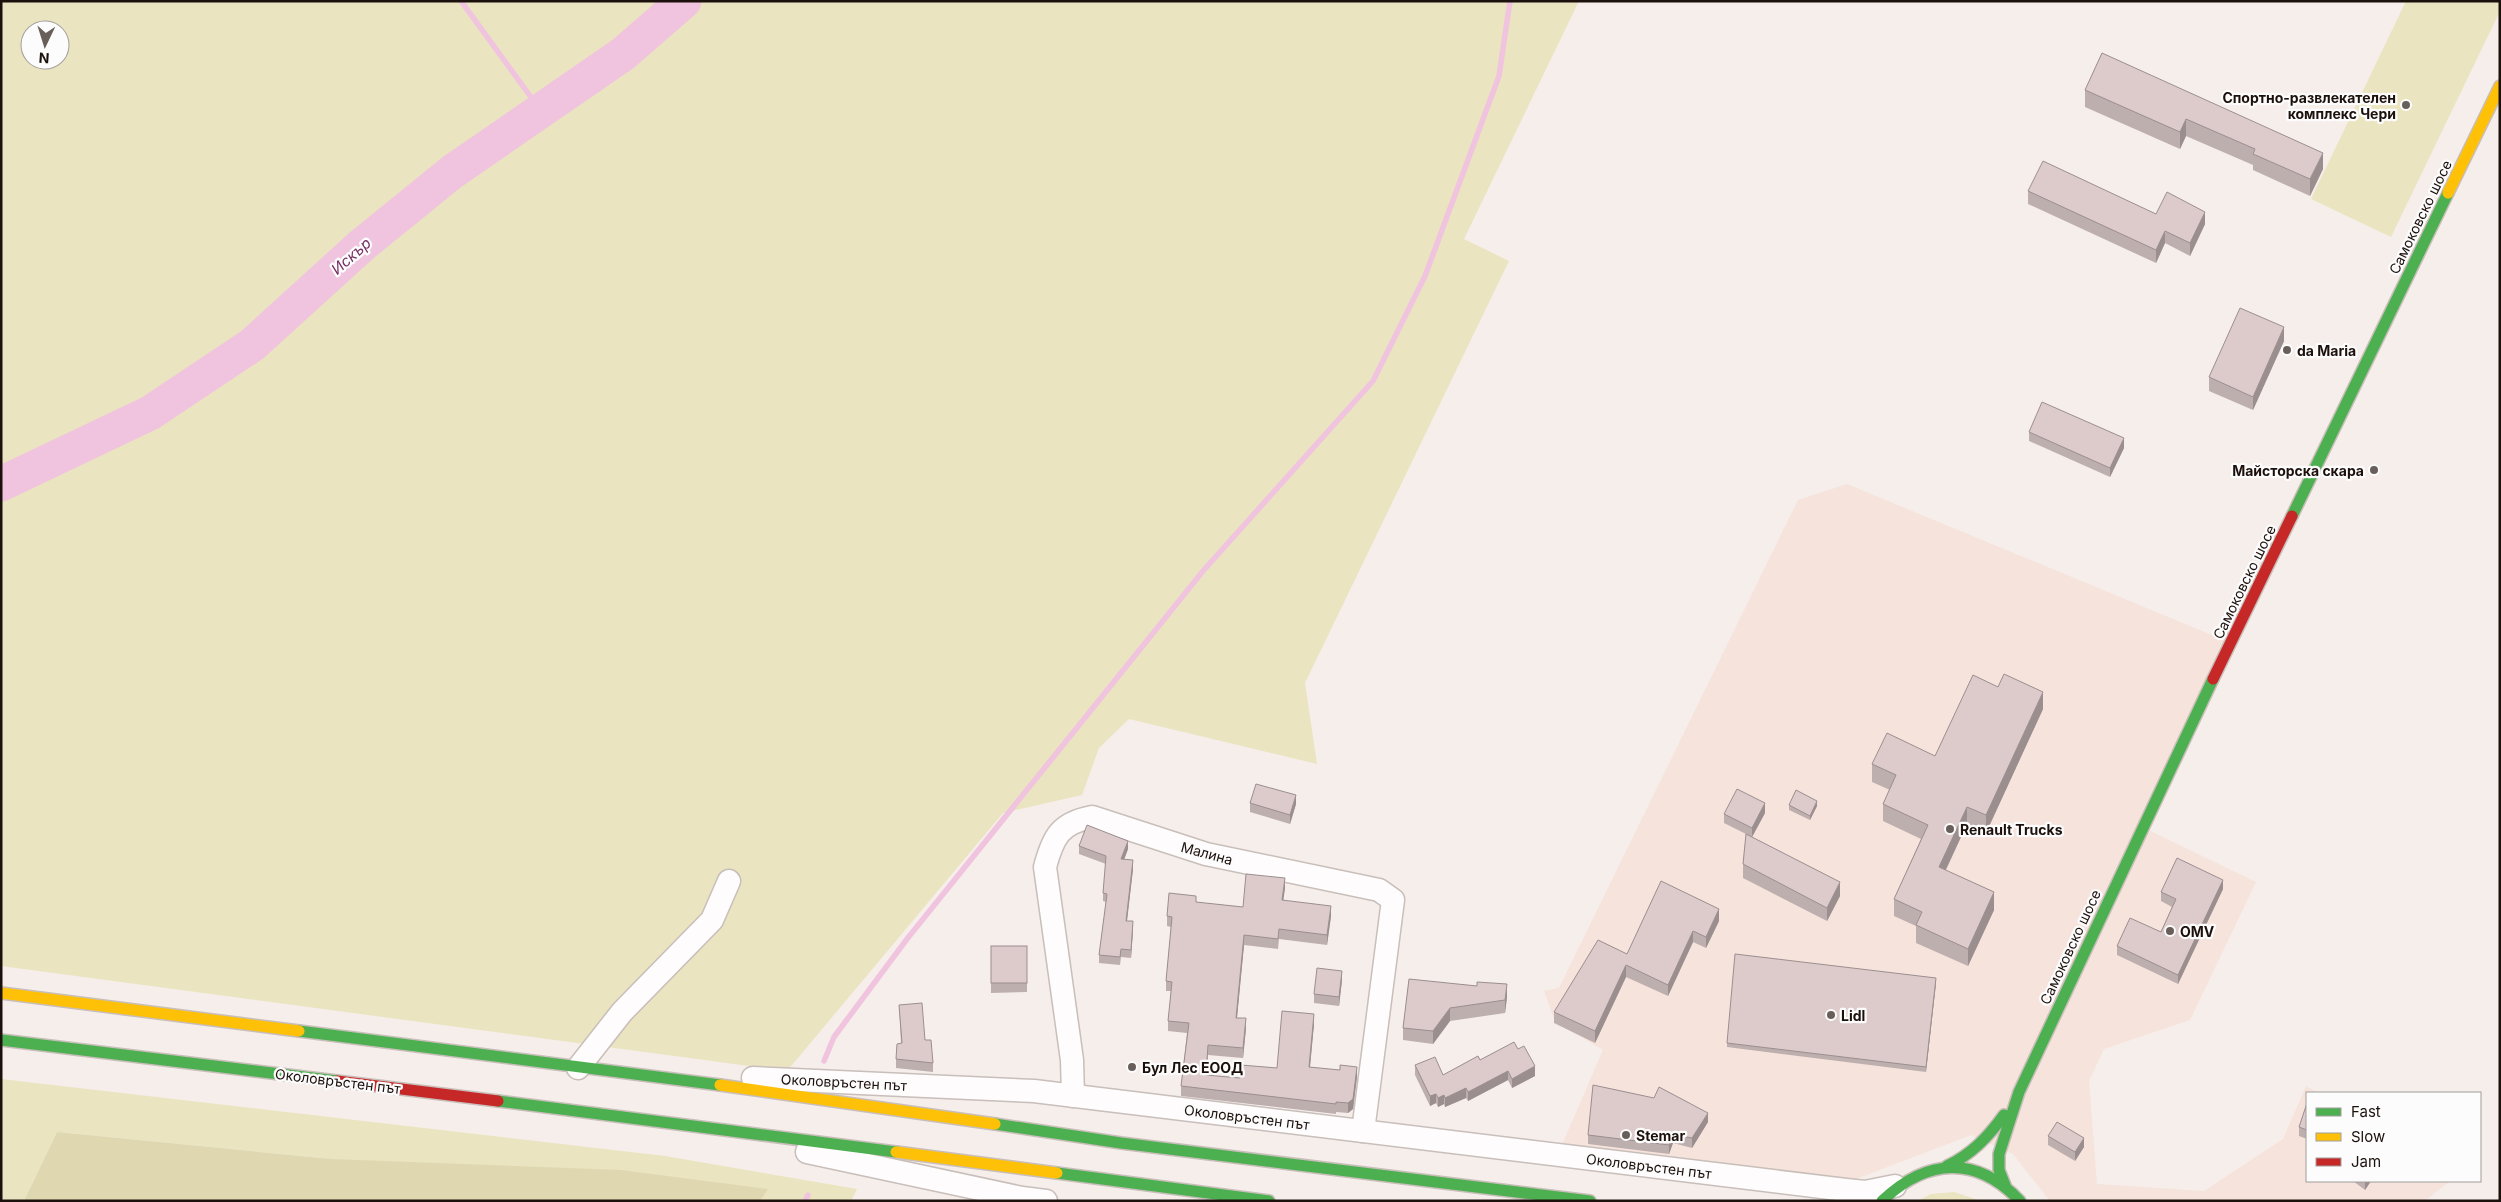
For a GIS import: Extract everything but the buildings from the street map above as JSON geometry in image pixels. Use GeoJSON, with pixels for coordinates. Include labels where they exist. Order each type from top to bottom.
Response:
{"type":"FeatureCollection","features":[{"type":"Feature","properties":{"kind":"main road","name":"Самоковско шосе"},"geometry":{"type":"LineString","coordinates":[[2019,1092],[2142,827],[2500,86]]}},
{"type":"Feature","properties":{"kind":"main road","name":"Околовръстен път"},"geometry":{"type":"LineString","coordinates":[[1,993],[793,1094],[1121,1143],[1590,1201]]}},
{"type":"Feature","properties":{"kind":"main road","name":"Околовръстен път"},"geometry":{"type":"LineString","coordinates":[[1,1040],[674,1123],[1269,1201]]}},
{"type":"Feature","properties":{"kind":"main road"},"geometry":{"type":"LineString","coordinates":[[1888,1194],[1921,1172],[1947,1166],[1968,1158],[1981,1144],[2019,1092]]}},
{"type":"Feature","properties":{"kind":"main road"},"geometry":{"type":"LineString","coordinates":[[2019,1092],[1999,1154],[1999,1170],[2006,1185],[2020,1201]]}},
{"type":"Feature","properties":{"kind":"main road"},"geometry":{"type":"LineString","coordinates":[[1947,1166],[1964,1166],[1986,1173],[2006,1185]]}},
{"type":"Feature","properties":{"kind":"street","name":"Малина"},"geometry":{"type":"LineString","coordinates":[[1073,1096],[1072,1060],[1044,866],[1051,843],[1062,829],[1076,820],[1092,816],[1206,854],[1379,890],[1394,900],[1363,1132]]}},
{"type":"Feature","properties":{"kind":"street"},"geometry":{"type":"LineString","coordinates":[[587,1069],[622,1012],[712,920],[729,881]]}},
{"type":"Feature","properties":{"kind":"street","name":"Околовръстен път"},"geometry":{"type":"LineString","coordinates":[[587,1069],[1034,1091],[1888,1194]]}},
{"type":"Feature","properties":{"kind":"street","name":"Околовръстен път"},"geometry":{"type":"LineString","coordinates":[[674,1123],[1022,1198],[1046,1201]]}},
{"type":"Feature","properties":{"kind":"shaded area"},"geometry":{"type":"Polygon","coordinates":[[[1,1],[1579,1],[1464,239],[1509,261],[1305,683],[1317,764],[1129,719],[1099,748],[1082,795],[1003,813],[787,1071],[1,966],[1,1]]]}},
{"type":"Feature","properties":{"kind":"shaded area","name":"Спортно-развлекателен комплекс Чери"},"geometry":{"type":"Polygon","coordinates":[[[2406,1],[2500,1],[2500,11],[2391,237],[2311,199],[2406,1]]]}},
{"type":"Feature","properties":{"kind":"shaded area"},"geometry":{"type":"Polygon","coordinates":[[[1847,484],[2231,643],[2142,827],[2256,882],[2190,1020],[2104,1049],[2089,1081],[2097,1184],[2204,1191],[2283,1139],[2306,1086],[2316,1092],[2306,1092],[2306,1182],[2449,1182],[2425,1201],[2050,1201],[2013,1154],[1971,1135],[1851,1181],[1561,1147],[1603,1050],[1555,1022],[1544,991],[1559,988],[1798,500],[1847,484]]]}},
{"type":"Feature","properties":{"kind":"shaded area"},"geometry":{"type":"Polygon","coordinates":[[[1,1079],[665,1156],[857,1189],[851,1201],[760,1201],[767,1189],[331,1159],[57,1132],[24,1201],[1,1201],[1,1079]]]}},
{"type":"Feature","properties":{"kind":"shaded area"},"geometry":{"type":"Polygon","coordinates":[[[57,1132],[331,1159],[621,1170],[768,1189],[760,1201],[24,1201],[57,1132]]]}},
{"type":"Feature","properties":{"kind":"shaded area"},"geometry":{"type":"Polygon","coordinates":[[[1954,1192],[1981,1201],[1918,1201],[1931,1194],[1954,1192]]]}},
{"type":"Feature","properties":{"kind":"waterway"},"geometry":{"type":"LineString","coordinates":[[461,1],[541,111]]}},
{"type":"Feature","properties":{"kind":"waterway","name":"Искър"},"geometry":{"type":"LineString","coordinates":[[1,484],[150,413],[252,345],[362,245],[452,172],[623,54],[684,1]]}},
{"type":"Feature","properties":{"kind":"waterway"},"geometry":{"type":"LineString","coordinates":[[824,1061],[834,1037],[907,939],[1203,571],[1373,381],[1425,276],[1499,76],[1510,1]]}},
{"type":"Feature","properties":{"kind":"waterway"},"geometry":{"type":"LineString","coordinates":[[805,1201],[808,1195]]}},
{"type":"Feature","properties":{"kind":"traffic: fast"},"geometry":{"type":"LineString","coordinates":[[2292,516],[2448,193]]}},
{"type":"Feature","properties":{"kind":"traffic: fast"},"geometry":{"type":"LineString","coordinates":[[2005,1185],[1999,1170],[1999,1154],[2019,1092],[2213,679]]}},
{"type":"Feature","properties":{"kind":"traffic: fast"},"geometry":{"type":"LineString","coordinates":[[299,1031],[720,1085]]}},
{"type":"Feature","properties":{"kind":"traffic: fast"},"geometry":{"type":"LineString","coordinates":[[1,1040],[337,1081]]}},
{"type":"Feature","properties":{"kind":"traffic: fast"},"geometry":{"type":"LineString","coordinates":[[498,1101],[896,1152]]}},
{"type":"Feature","properties":{"kind":"traffic: fast"},"geometry":{"type":"LineString","coordinates":[[1947,1166],[1979,1144],[2004,1115]]}},
{"type":"Feature","properties":{"kind":"traffic: fast"},"geometry":{"type":"LineString","coordinates":[[995,1124],[1121,1143],[1590,1201]]}},
{"type":"Feature","properties":{"kind":"traffic: fast"},"geometry":{"type":"LineString","coordinates":[[1882,1201],[1916,1176],[1934,1170],[1951,1168],[1969,1169],[1986,1176],[2003,1186],[2020,1201]]}},
{"type":"Feature","properties":{"kind":"traffic: fast"},"geometry":{"type":"LineString","coordinates":[[1057,1173],[1269,1201]]}},
{"type":"Feature","properties":{"kind":"traffic: slow"},"geometry":{"type":"LineString","coordinates":[[2448,193],[2500,86]]}},
{"type":"Feature","properties":{"kind":"traffic: slow"},"geometry":{"type":"LineString","coordinates":[[1,993],[299,1031]]}},
{"type":"Feature","properties":{"kind":"traffic: slow"},"geometry":{"type":"LineString","coordinates":[[720,1085],[995,1124]]}},
{"type":"Feature","properties":{"kind":"traffic: slow"},"geometry":{"type":"LineString","coordinates":[[896,1152],[1057,1173]]}},
{"type":"Feature","properties":{"kind":"traffic: jam"},"geometry":{"type":"LineString","coordinates":[[2213,679],[2292,516]]}},
{"type":"Feature","properties":{"kind":"traffic: jam"},"geometry":{"type":"LineString","coordinates":[[337,1081],[498,1101]]}},
{"type":"Feature","properties":{"kind":"place","name":"Спортно-развлекателен комплекс Чери"},"geometry":{"type":"Point","coordinates":[2406,105]}},
{"type":"Feature","properties":{"kind":"place","name":"da Maria"},"geometry":{"type":"Point","coordinates":[2287,350]}},
{"type":"Feature","properties":{"kind":"place","name":"Майсторска скара"},"geometry":{"type":"Point","coordinates":[2374,470]}},
{"type":"Feature","properties":{"kind":"place","name":"Renault Trucks"},"geometry":{"type":"Point","coordinates":[1950,829]}},
{"type":"Feature","properties":{"kind":"place","name":"OMV"},"geometry":{"type":"Point","coordinates":[2170,931]}},
{"type":"Feature","properties":{"kind":"place","name":"Lidl"},"geometry":{"type":"Point","coordinates":[1831,1015]}},
{"type":"Feature","properties":{"kind":"place","name":"Бул Лес ЕООД"},"geometry":{"type":"Point","coordinates":[1132,1067]}},
{"type":"Feature","properties":{"kind":"place","name":"Stemar"},"geometry":{"type":"Point","coordinates":[1626,1135]}}]}
